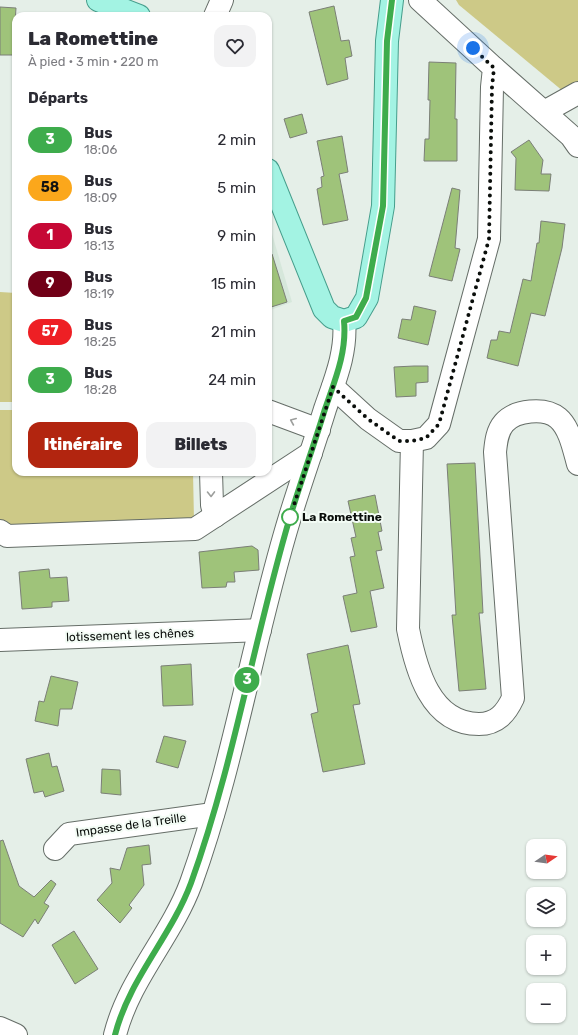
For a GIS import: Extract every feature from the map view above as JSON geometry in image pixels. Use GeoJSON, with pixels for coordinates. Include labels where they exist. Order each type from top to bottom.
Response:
{"type":"FeatureCollection","features":[{"type":"Feature","properties":{"kind":"main road"},"geometry":{"type":"LineString","coordinates":[[98,0],[129,12]]}},
{"type":"Feature","properties":{"kind":"main road"},"geometry":{"type":"LineString","coordinates":[[272,180],[324,309],[332,317],[344,321],[356,317],[365,302],[379,237],[383,206],[387,41],[392,0]]}},
{"type":"Feature","properties":{"kind":"street"},"geometry":{"type":"LineString","coordinates":[[217,12],[222,0]]}},
{"type":"Feature","properties":{"kind":"street"},"geometry":{"type":"LineString","coordinates":[[420,0],[571,136],[578,146]]}},
{"type":"Feature","properties":{"kind":"street"},"geometry":{"type":"LineString","coordinates":[[333,387],[368,419],[399,441],[412,441],[426,438],[439,424],[489,239],[492,87],[494,68]]}},
{"type":"Feature","properties":{"kind":"street"},"geometry":{"type":"LineString","coordinates":[[544,112],[578,93]]}},
{"type":"Feature","properties":{"kind":"street"},"geometry":{"type":"LineString","coordinates":[[115,1035],[119,1019],[132,988],[174,917],[190,885],[213,814],[288,524],[333,387],[346,338],[344,321]]}},
{"type":"Feature","properties":{"kind":"street"},"geometry":{"type":"LineString","coordinates":[[412,441],[408,629],[412,652],[423,683],[436,704],[448,716],[466,724],[482,724],[496,720],[506,711],[513,698],[495,452],[496,437],[504,422],[519,414],[533,410],[547,412],[559,419],[567,432],[578,464]]}},
{"type":"Feature","properties":{"kind":"street"},"geometry":{"type":"LineString","coordinates":[[272,412],[319,430]]}},
{"type":"Feature","properties":{"kind":"street"},"geometry":{"type":"LineString","coordinates":[[0,532],[7,536],[195,529],[311,453]]}},
{"type":"Feature","properties":{"kind":"street"},"geometry":{"type":"LineString","coordinates":[[211,476],[212,504],[215,516]]}},
{"type":"Feature","properties":{"kind":"street","name":"lotissement les chênes"},"geometry":{"type":"LineString","coordinates":[[0,640],[260,630]]}},
{"type":"Feature","properties":{"kind":"street","name":"Impasse de la Treille"},"geometry":{"type":"LineString","coordinates":[[55,849],[69,834],[213,814]]}},
{"type":"Feature","properties":{"kind":"street"},"geometry":{"type":"LineString","coordinates":[[0,1028],[16,1035]]}},
{"type":"Feature","properties":{"kind":"shaded area"},"geometry":{"type":"Polygon","coordinates":[[[456,0],[578,0],[578,83],[564,92],[459,5],[456,0]]]}},
{"type":"Feature","properties":{"kind":"shaded area"},"geometry":{"type":"Polygon","coordinates":[[[272,234],[292,302],[272,310],[272,234]]]}},
{"type":"Feature","properties":{"kind":"shaded area"},"geometry":{"type":"Polygon","coordinates":[[[0,292],[12,293],[12,402],[0,402],[0,292]]]}},
{"type":"Feature","properties":{"kind":"shaded area"},"geometry":{"type":"Polygon","coordinates":[[[0,410],[12,410],[12,476],[193,476],[194,520],[0,525],[0,410]]]}},
{"type":"Feature","properties":{"kind":"building"},"geometry":{"type":"Polygon","coordinates":[[[334,6],[341,41],[349,40],[352,56],[345,58],[348,79],[327,85],[309,12],[334,6]]]}},
{"type":"Feature","properties":{"kind":"building"},"geometry":{"type":"Polygon","coordinates":[[[0,7],[16,8],[16,12],[12,12],[12,55],[0,55],[0,7]]]}},
{"type":"Feature","properties":{"kind":"building"},"geometry":{"type":"Polygon","coordinates":[[[429,62],[456,63],[455,119],[457,119],[457,161],[424,161],[425,139],[429,139],[429,62]]]}},
{"type":"Feature","properties":{"kind":"building"},"geometry":{"type":"Polygon","coordinates":[[[302,114],[307,133],[290,138],[284,119],[302,114]]]}},
{"type":"Feature","properties":{"kind":"building"},"geometry":{"type":"Polygon","coordinates":[[[342,136],[348,172],[339,174],[348,220],[323,225],[317,189],[322,187],[321,177],[324,176],[317,141],[342,136]]]}},
{"type":"Feature","properties":{"kind":"building"},"geometry":{"type":"Polygon","coordinates":[[[529,140],[543,160],[541,174],[551,174],[549,191],[515,190],[516,158],[511,152],[529,140]]]}},
{"type":"Feature","properties":{"kind":"building"},"geometry":{"type":"Polygon","coordinates":[[[452,188],[460,190],[455,248],[460,249],[452,281],[429,276],[452,188]]]}},
{"type":"Feature","properties":{"kind":"building"},"geometry":{"type":"Polygon","coordinates":[[[541,221],[565,224],[562,248],[545,316],[531,313],[518,366],[487,358],[491,340],[497,340],[499,331],[510,333],[523,279],[531,281],[537,243],[539,243],[541,221]]]}},
{"type":"Feature","properties":{"kind":"building"},"geometry":{"type":"Polygon","coordinates":[[[272,254],[287,302],[272,307],[272,254]]]}},
{"type":"Feature","properties":{"kind":"building"},"geometry":{"type":"Polygon","coordinates":[[[414,306],[436,311],[428,345],[398,338],[402,319],[411,320],[414,306]]]}},
{"type":"Feature","properties":{"kind":"building"},"geometry":{"type":"Polygon","coordinates":[[[428,366],[428,382],[416,383],[416,396],[396,397],[394,367],[428,366]]]}},
{"type":"Feature","properties":{"kind":"building"},"geometry":{"type":"Polygon","coordinates":[[[475,463],[483,613],[479,613],[486,689],[459,691],[452,615],[456,615],[447,464],[475,463]]]}},
{"type":"Feature","properties":{"kind":"building"},"geometry":{"type":"Polygon","coordinates":[[[375,495],[382,531],[378,532],[382,550],[376,551],[384,588],[370,591],[377,627],[351,632],[343,596],[357,593],[350,557],[355,556],[351,538],[356,537],[348,501],[375,495]]]}},
{"type":"Feature","properties":{"kind":"building"},"geometry":{"type":"Polygon","coordinates":[[[252,546],[258,550],[259,570],[234,572],[235,582],[227,582],[226,587],[202,588],[199,552],[252,546]]]}},
{"type":"Feature","properties":{"kind":"building"},"geometry":{"type":"Polygon","coordinates":[[[49,569],[50,578],[67,577],[69,601],[52,602],[52,607],[22,609],[19,572],[49,569]]]}},
{"type":"Feature","properties":{"kind":"building"},"geometry":{"type":"Polygon","coordinates":[[[348,645],[360,704],[353,705],[365,764],[323,772],[311,714],[318,712],[307,654],[348,645]]]}},
{"type":"Feature","properties":{"kind":"building"},"geometry":{"type":"Polygon","coordinates":[[[191,664],[193,705],[163,706],[161,666],[191,664]]]}},
{"type":"Feature","properties":{"kind":"building"},"geometry":{"type":"Polygon","coordinates":[[[51,676],[78,682],[72,709],[60,709],[58,726],[35,721],[39,701],[44,702],[51,676]]]}},
{"type":"Feature","properties":{"kind":"building"},"geometry":{"type":"Polygon","coordinates":[[[164,736],[186,741],[178,768],[156,762],[164,736]]]}},
{"type":"Feature","properties":{"kind":"building"},"geometry":{"type":"Polygon","coordinates":[[[49,753],[52,767],[57,766],[64,791],[45,797],[43,791],[34,793],[26,759],[49,753]]]}},
{"type":"Feature","properties":{"kind":"building"},"geometry":{"type":"Polygon","coordinates":[[[102,769],[120,770],[121,795],[101,793],[102,769]]]}},
{"type":"Feature","properties":{"kind":"building"},"geometry":{"type":"Polygon","coordinates":[[[3,840],[19,886],[34,897],[51,880],[56,884],[44,903],[49,906],[38,924],[35,919],[23,937],[0,923],[0,841],[3,840]]]}},
{"type":"Feature","properties":{"kind":"building"},"geometry":{"type":"Polygon","coordinates":[[[149,845],[151,864],[142,865],[144,885],[129,905],[132,908],[120,923],[97,900],[112,883],[110,868],[120,870],[127,848],[149,845]]]}},
{"type":"Feature","properties":{"kind":"building"},"geometry":{"type":"Polygon","coordinates":[[[74,931],[98,969],[75,984],[52,945],[74,931]]]}},
{"type":"Feature","properties":{"kind":"bus line","name":"3"},"geometry":{"type":"LineString","coordinates":[[115,1035],[119,1019],[132,988],[174,917],[190,885],[213,814],[232,744],[274,572],[290,517],[336,378],[346,338],[344,321],[351,320],[359,314],[366,298],[379,237],[383,206],[385,175],[387,41],[392,0]]}},
{"type":"Feature","properties":{"kind":"place","name":"La Romettine"},"geometry":{"type":"Point","coordinates":[290,517]}},
{"type":"Feature","properties":{"kind":"route"},"geometry":{"type":"LineString","coordinates":[[290,517],[333,387],[368,419],[399,441],[412,441],[426,438],[439,424],[446,404],[489,239],[492,87],[494,68],[473,48]]}}]}
